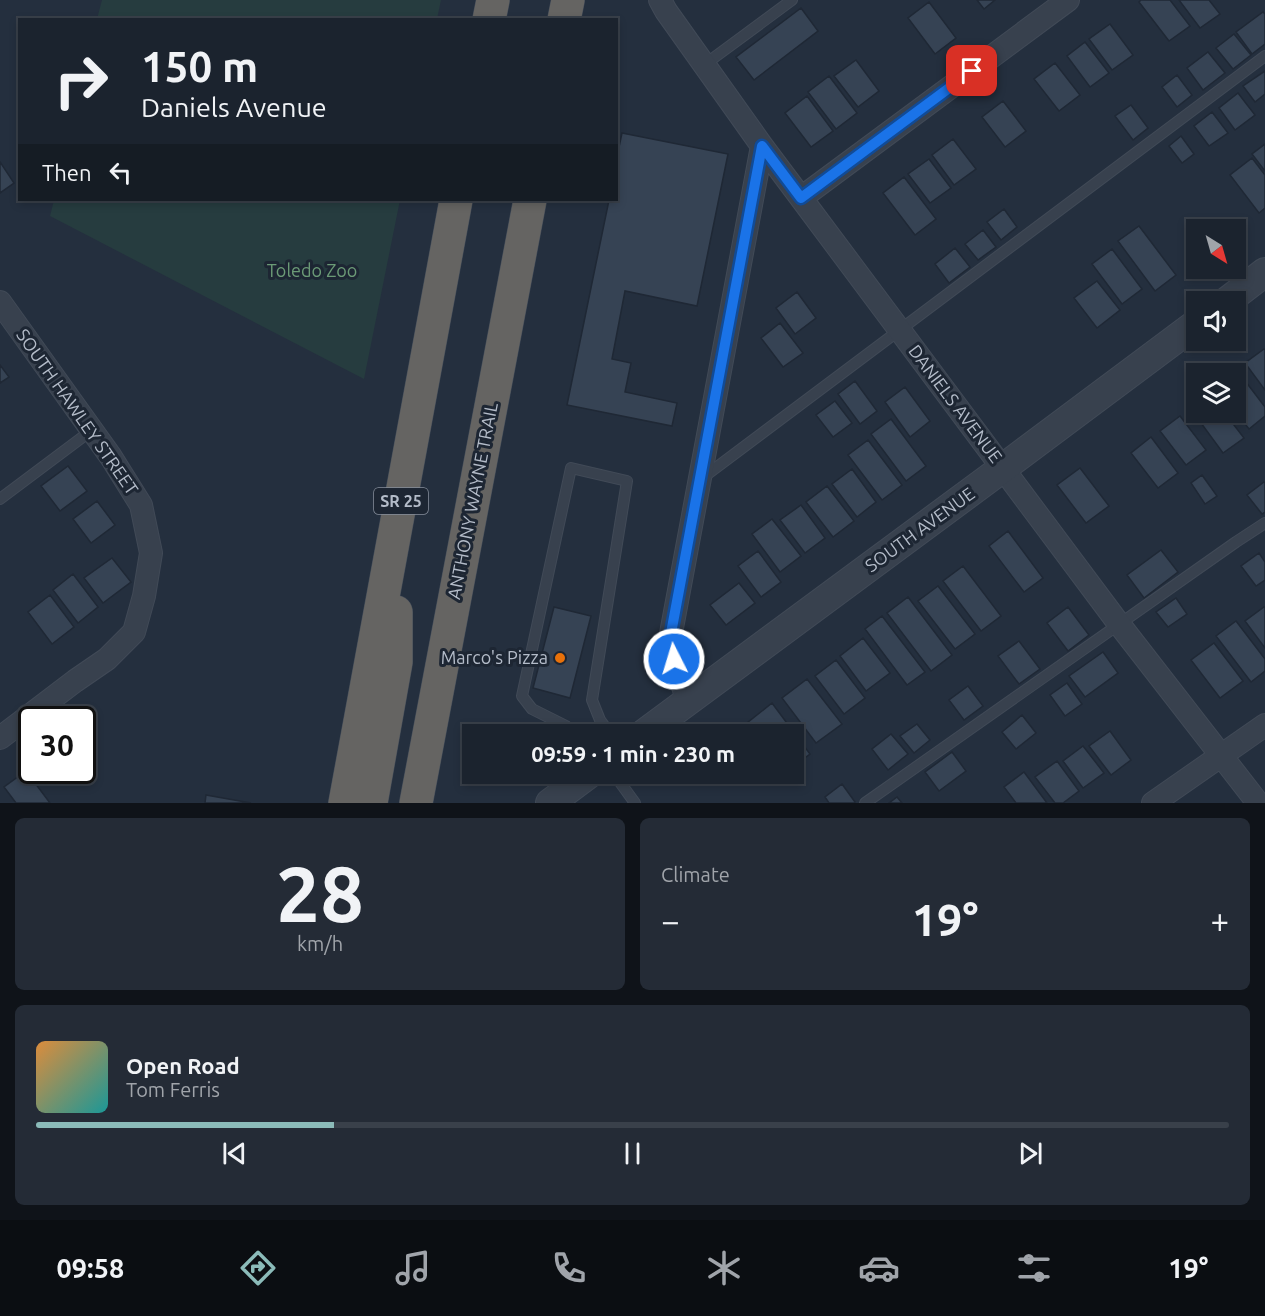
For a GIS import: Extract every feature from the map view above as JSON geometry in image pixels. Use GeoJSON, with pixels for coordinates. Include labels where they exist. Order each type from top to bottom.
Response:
{"type":"FeatureCollection","features":[{"type":"Feature","properties":{"kind":"highway"},"geometry":{"type":"LineString","coordinates":[[489,18],[492,0]]}},
{"type":"Feature","properties":{"kind":"highway"},"geometry":{"type":"LineString","coordinates":[[564,18],[568,0]]}},
{"type":"Feature","properties":{"kind":"highway","name":"SR 25"},"geometry":{"type":"LineString","coordinates":[[345,803],[456,201]]}},
{"type":"Feature","properties":{"kind":"highway","name":"ANTHONY WAYNE TRAIL"},"geometry":{"type":"LineString","coordinates":[[423,795],[530,201]]}},
{"type":"Feature","properties":{"kind":"highway"},"geometry":{"type":"LineString","coordinates":[[371,803],[396,662],[396,526]]}},
{"type":"Feature","properties":{"kind":"street","name":"DANIELS AVENUE"},"geometry":{"type":"LineString","coordinates":[[660,0],[704,66],[899,330],[1119,624],[1258,803]]}},
{"type":"Feature","properties":{"kind":"street"},"geometry":{"type":"LineString","coordinates":[[801,198],[1068,0]]}},
{"type":"Feature","properties":{"kind":"street"},"geometry":{"type":"LineString","coordinates":[[688,702],[669,644],[762,146]]}},
{"type":"Feature","properties":{"kind":"street"},"geometry":{"type":"LineString","coordinates":[[1240,291],[1265,272]]}},
{"type":"Feature","properties":{"kind":"street","name":"SOUTH HAWLEY STREET"},"geometry":{"type":"LineString","coordinates":[[0,302],[111,457],[141,505],[151,553],[144,596],[134,632],[107,659],[0,738]]}},
{"type":"Feature","properties":{"kind":"street","name":"SOUTH AVENUE"},"geometry":{"type":"LineString","coordinates":[[657,724],[1186,331]]}},
{"type":"Feature","properties":{"kind":"street"},"geometry":{"type":"LineString","coordinates":[[1153,803],[1265,725]]}},
{"type":"Feature","properties":{"kind":"street"},"geometry":{"type":"LineString","coordinates":[[554,802],[576,784]]}},
{"type":"Feature","properties":{"kind":"lane"},"geometry":{"type":"LineString","coordinates":[[704,66],[792,0]]}},
{"type":"Feature","properties":{"kind":"lane"},"geometry":{"type":"LineString","coordinates":[[699,480],[1265,56]]}},
{"type":"Feature","properties":{"kind":"lane"},"geometry":{"type":"LineString","coordinates":[[0,500],[92,430]]}},
{"type":"Feature","properties":{"kind":"lane"},"geometry":{"type":"LineString","coordinates":[[562,724],[532,709],[522,696],[571,468],[627,481],[592,700],[603,724]]}},
{"type":"Feature","properties":{"kind":"lane"},"geometry":{"type":"LineString","coordinates":[[865,803],[1265,523]]}},
{"type":"Feature","properties":{"kind":"lane"},"geometry":{"type":"LineString","coordinates":[[621,784],[635,803]]}},
{"type":"Feature","properties":{"kind":"green space"},"geometry":{"type":"Polygon","coordinates":[[[102,0],[441,0],[437,18],[97,18],[102,0]]]}},
{"type":"Feature","properties":{"kind":"green space","name":"Toledo Zoo"},"geometry":{"type":"Polygon","coordinates":[[[54,201],[400,201],[364,379],[50,216],[54,201]]]}},
{"type":"Feature","properties":{"kind":"building"},"geometry":{"type":"Polygon","coordinates":[[[977,0],[995,0],[984,9],[977,0]]]}},
{"type":"Feature","properties":{"kind":"building"},"geometry":{"type":"Polygon","coordinates":[[[1141,0],[1170,0],[1190,26],[1169,41],[1139,2],[1141,0]]]}},
{"type":"Feature","properties":{"kind":"building"},"geometry":{"type":"Polygon","coordinates":[[[1179,0],[1209,0],[1220,14],[1200,28],[1179,0]]]}},
{"type":"Feature","properties":{"kind":"building"},"geometry":{"type":"Polygon","coordinates":[[[929,2],[956,38],[935,54],[908,18],[929,2]]]}},
{"type":"Feature","properties":{"kind":"building"},"geometry":{"type":"Polygon","coordinates":[[[801,8],[818,31],[754,80],[736,57],[801,8]]]}},
{"type":"Feature","properties":{"kind":"building"},"geometry":{"type":"Polygon","coordinates":[[[1263,12],[1265,14],[1265,44],[1252,54],[1236,32],[1263,12]]]}},
{"type":"Feature","properties":{"kind":"building"},"geometry":{"type":"Polygon","coordinates":[[[1110,24],[1133,55],[1112,70],[1089,39],[1110,24]]]}},
{"type":"Feature","properties":{"kind":"building"},"geometry":{"type":"Polygon","coordinates":[[[1234,34],[1251,55],[1233,69],[1216,48],[1234,34]]]}},
{"type":"Feature","properties":{"kind":"building"},"geometry":{"type":"Polygon","coordinates":[[[1085,42],[1109,73],[1090,87],[1067,56],[1085,42]]]}},
{"type":"Feature","properties":{"kind":"building"},"geometry":{"type":"Polygon","coordinates":[[[1208,52],[1225,73],[1203,90],[1187,68],[1208,52]]]}},
{"type":"Feature","properties":{"kind":"building"},"geometry":{"type":"Polygon","coordinates":[[[856,60],[879,91],[858,107],[834,76],[856,60]]]}},
{"type":"Feature","properties":{"kind":"building"},"geometry":{"type":"Polygon","coordinates":[[[1055,63],[1080,95],[1059,111],[1034,79],[1055,63]]]}},
{"type":"Feature","properties":{"kind":"building"},"geometry":{"type":"Polygon","coordinates":[[[1265,71],[1265,94],[1255,102],[1243,86],[1265,71]]]}},
{"type":"Feature","properties":{"kind":"building"},"geometry":{"type":"Polygon","coordinates":[[[1177,75],[1192,95],[1177,107],[1162,87],[1177,75]]]}},
{"type":"Feature","properties":{"kind":"building"},"geometry":{"type":"Polygon","coordinates":[[[829,76],[857,113],[836,129],[808,92],[829,76]]]}},
{"type":"Feature","properties":{"kind":"building"},"geometry":{"type":"Polygon","coordinates":[[[1238,93],[1255,115],[1235,130],[1219,108],[1238,93]]]}},
{"type":"Feature","properties":{"kind":"building"},"geometry":{"type":"Polygon","coordinates":[[[807,96],[833,131],[811,147],[785,113],[807,96]]]}},
{"type":"Feature","properties":{"kind":"building"},"geometry":{"type":"Polygon","coordinates":[[[1003,101],[1026,131],[1005,147],[982,117],[1003,101]]]}},
{"type":"Feature","properties":{"kind":"building"},"geometry":{"type":"Polygon","coordinates":[[[1131,105],[1148,128],[1133,140],[1115,116],[1131,105]]]}},
{"type":"Feature","properties":{"kind":"building"},"geometry":{"type":"Polygon","coordinates":[[[1212,112],[1228,133],[1209,146],[1194,126],[1212,112]]]}},
{"type":"Feature","properties":{"kind":"building"},"geometry":{"type":"Polygon","coordinates":[[[622,133],[728,154],[697,306],[625,291],[612,359],[631,363],[625,392],[677,403],[672,426],[567,405],[609,201],[618,201],[618,152],[622,133]]]}},
{"type":"Feature","properties":{"kind":"building"},"geometry":{"type":"Polygon","coordinates":[[[1181,136],[1194,154],[1182,163],[1169,146],[1181,136]]]}},
{"type":"Feature","properties":{"kind":"building"},"geometry":{"type":"Polygon","coordinates":[[[953,139],[976,169],[954,185],[932,155],[953,139]]]}},
{"type":"Feature","properties":{"kind":"building"},"geometry":{"type":"Polygon","coordinates":[[[1265,144],[1265,171],[1252,154],[1265,144]]]}},
{"type":"Feature","properties":{"kind":"building"},"geometry":{"type":"Polygon","coordinates":[[[1252,158],[1265,175],[1265,208],[1259,213],[1230,175],[1252,158]]]}},
{"type":"Feature","properties":{"kind":"building"},"geometry":{"type":"Polygon","coordinates":[[[929,159],[951,188],[930,203],[908,174],[929,159]]]}},
{"type":"Feature","properties":{"kind":"building"},"geometry":{"type":"Polygon","coordinates":[[[0,162],[14,183],[0,193],[0,162]]]}},
{"type":"Feature","properties":{"kind":"building"},"geometry":{"type":"Polygon","coordinates":[[[904,177],[936,219],[915,235],[883,193],[904,177]]]}},
{"type":"Feature","properties":{"kind":"building"},"geometry":{"type":"Polygon","coordinates":[[[1004,209],[1017,227],[1001,240],[987,222],[1004,209]]]}},
{"type":"Feature","properties":{"kind":"building"},"geometry":{"type":"Polygon","coordinates":[[[1139,226],[1176,275],[1155,291],[1118,241],[1139,226]]]}},
{"type":"Feature","properties":{"kind":"building"},"geometry":{"type":"Polygon","coordinates":[[[983,230],[996,247],[978,260],[965,244],[983,230]]]}},
{"type":"Feature","properties":{"kind":"building"},"geometry":{"type":"Polygon","coordinates":[[[955,248],[970,267],[949,283],[935,264],[955,248]]]}},
{"type":"Feature","properties":{"kind":"building"},"geometry":{"type":"Polygon","coordinates":[[[1112,249],[1142,289],[1122,304],[1092,264],[1112,249]]]}},
{"type":"Feature","properties":{"kind":"building"},"geometry":{"type":"Polygon","coordinates":[[[1097,281],[1120,310],[1097,328],[1074,298],[1097,281]]]}},
{"type":"Feature","properties":{"kind":"building"},"geometry":{"type":"Polygon","coordinates":[[[797,292],[816,318],[795,334],[776,308],[797,292]]]}},
{"type":"Feature","properties":{"kind":"building"},"geometry":{"type":"Polygon","coordinates":[[[780,323],[803,353],[783,367],[761,338],[780,323]]]}},
{"type":"Feature","properties":{"kind":"building"},"geometry":{"type":"Polygon","coordinates":[[[1265,350],[1265,390],[1246,363],[1265,350]]]}},
{"type":"Feature","properties":{"kind":"building"},"geometry":{"type":"Polygon","coordinates":[[[0,365],[9,377],[0,383],[0,365]]]}},
{"type":"Feature","properties":{"kind":"building"},"geometry":{"type":"Polygon","coordinates":[[[855,381],[877,411],[860,424],[838,394],[855,381]]]}},
{"type":"Feature","properties":{"kind":"building"},"geometry":{"type":"Polygon","coordinates":[[[1246,382],[1265,407],[1265,416],[1249,429],[1244,423],[1246,382]]]}},
{"type":"Feature","properties":{"kind":"building"},"geometry":{"type":"Polygon","coordinates":[[[905,387],[930,421],[910,437],[885,402],[905,387]]]}},
{"type":"Feature","properties":{"kind":"building"},"geometry":{"type":"Polygon","coordinates":[[[835,401],[852,423],[833,437],[816,415],[835,401]]]}},
{"type":"Feature","properties":{"kind":"building"},"geometry":{"type":"Polygon","coordinates":[[[1180,416],[1206,450],[1186,465],[1160,431],[1180,416]]]}},
{"type":"Feature","properties":{"kind":"building"},"geometry":{"type":"Polygon","coordinates":[[[891,419],[926,466],[906,481],[871,434],[891,419]]]}},
{"type":"Feature","properties":{"kind":"building"},"geometry":{"type":"Polygon","coordinates":[[[1201,423],[1232,423],[1244,438],[1223,453],[1201,423]]]}},
{"type":"Feature","properties":{"kind":"building"},"geometry":{"type":"Polygon","coordinates":[[[1151,437],[1178,473],[1158,488],[1131,453],[1151,437]]]}},
{"type":"Feature","properties":{"kind":"building"},"geometry":{"type":"Polygon","coordinates":[[[868,440],[902,485],[882,500],[848,455],[868,440]]]}},
{"type":"Feature","properties":{"kind":"building"},"geometry":{"type":"Polygon","coordinates":[[[68,466],[87,491],[60,511],[41,486],[68,466]]]}},
{"type":"Feature","properties":{"kind":"building"},"geometry":{"type":"Polygon","coordinates":[[[1080,468],[1109,506],[1086,523],[1057,485],[1080,468]]]}},
{"type":"Feature","properties":{"kind":"building"},"geometry":{"type":"Polygon","coordinates":[[[852,469],[876,502],[857,517],[832,484],[852,469]]]}},
{"type":"Feature","properties":{"kind":"building"},"geometry":{"type":"Polygon","coordinates":[[[1202,475],[1217,496],[1205,504],[1191,483],[1202,475]]]}},
{"type":"Feature","properties":{"kind":"building"},"geometry":{"type":"Polygon","coordinates":[[[1264,482],[1265,512],[1262,514],[1247,495],[1264,482]]]}},
{"type":"Feature","properties":{"kind":"building"},"geometry":{"type":"Polygon","coordinates":[[[827,486],[854,521],[833,537],[806,502],[827,486]]]}},
{"type":"Feature","properties":{"kind":"building"},"geometry":{"type":"Polygon","coordinates":[[[97,501],[115,525],[91,543],[73,519],[97,501]]]}},
{"type":"Feature","properties":{"kind":"building"},"geometry":{"type":"Polygon","coordinates":[[[801,505],[825,538],[805,553],[780,520],[801,505]]]}},
{"type":"Feature","properties":{"kind":"building"},"geometry":{"type":"Polygon","coordinates":[[[772,519],[801,556],[780,572],[752,534],[772,519]]]}},
{"type":"Feature","properties":{"kind":"building"},"geometry":{"type":"Polygon","coordinates":[[[1008,531],[1043,578],[1024,592],[989,546],[1008,531]]]}},
{"type":"Feature","properties":{"kind":"building"},"geometry":{"type":"Polygon","coordinates":[[[1161,550],[1178,572],[1144,598],[1127,575],[1161,550]]]}},
{"type":"Feature","properties":{"kind":"building"},"geometry":{"type":"Polygon","coordinates":[[[758,551],[781,582],[761,597],[738,566],[758,551]]]}},
{"type":"Feature","properties":{"kind":"building"},"geometry":{"type":"Polygon","coordinates":[[[1259,553],[1265,562],[1265,580],[1256,586],[1241,566],[1259,553]]]}},
{"type":"Feature","properties":{"kind":"building"},"geometry":{"type":"Polygon","coordinates":[[[112,558],[131,582],[103,603],[84,578],[112,558]]]}},
{"type":"Feature","properties":{"kind":"building"},"geometry":{"type":"Polygon","coordinates":[[[963,566],[1001,616],[981,631],[943,581],[963,566]]]}},
{"type":"Feature","properties":{"kind":"building"},"geometry":{"type":"Polygon","coordinates":[[[73,574],[98,607],[78,623],[53,590],[73,574]]]}},
{"type":"Feature","properties":{"kind":"building"},"geometry":{"type":"Polygon","coordinates":[[[739,583],[755,603],[726,625],[710,605],[739,583]]]}},
{"type":"Feature","properties":{"kind":"building"},"geometry":{"type":"Polygon","coordinates":[[[938,586],[975,634],[955,649],[918,601],[938,586]]]}},
{"type":"Feature","properties":{"kind":"building"},"geometry":{"type":"Polygon","coordinates":[[[50,595],[74,627],[52,644],[28,612],[50,595]]]}},
{"type":"Feature","properties":{"kind":"building"},"geometry":{"type":"Polygon","coordinates":[[[908,597],[952,655],[931,671],[887,613],[908,597]]]}},
{"type":"Feature","properties":{"kind":"building"},"geometry":{"type":"Polygon","coordinates":[[[1176,598],[1187,614],[1168,627],[1156,612],[1176,598]]]}},
{"type":"Feature","properties":{"kind":"building"},"geometry":{"type":"Polygon","coordinates":[[[554,607],[591,616],[570,698],[533,688],[554,607]]]}},
{"type":"Feature","properties":{"kind":"building"},"geometry":{"type":"Polygon","coordinates":[[[1068,607],[1089,635],[1068,651],[1047,623],[1068,607]]]}},
{"type":"Feature","properties":{"kind":"building"},"geometry":{"type":"Polygon","coordinates":[[[1265,607],[1265,648],[1245,621],[1265,607]]]}},
{"type":"Feature","properties":{"kind":"building"},"geometry":{"type":"Polygon","coordinates":[[[882,616],[925,672],[907,685],[865,629],[882,616]]]}},
{"type":"Feature","properties":{"kind":"building"},"geometry":{"type":"Polygon","coordinates":[[[1236,621],[1265,659],[1265,671],[1251,682],[1216,636],[1236,621]]]}},
{"type":"Feature","properties":{"kind":"building"},"geometry":{"type":"Polygon","coordinates":[[[863,638],[890,673],[866,691],[840,656],[863,638]]]}},
{"type":"Feature","properties":{"kind":"building"},"geometry":{"type":"Polygon","coordinates":[[[1019,641],[1040,669],[1019,684],[998,656],[1019,641]]]}},
{"type":"Feature","properties":{"kind":"building"},"geometry":{"type":"Polygon","coordinates":[[[1214,643],[1243,681],[1220,698],[1191,660],[1214,643]]]}},
{"type":"Feature","properties":{"kind":"building"},"geometry":{"type":"Polygon","coordinates":[[[1103,652],[1118,673],[1085,697],[1069,676],[1103,652]]]}},
{"type":"Feature","properties":{"kind":"building"},"geometry":{"type":"Polygon","coordinates":[[[836,660],[865,698],[844,714],[815,676],[836,660]]]}},
{"type":"Feature","properties":{"kind":"building"},"geometry":{"type":"Polygon","coordinates":[[[807,679],[842,724],[816,743],[804,724],[782,698],[807,679]]]}},
{"type":"Feature","properties":{"kind":"building"},"geometry":{"type":"Polygon","coordinates":[[[1067,683],[1082,704],[1065,716],[1050,695],[1067,683]]]}},
{"type":"Feature","properties":{"kind":"building"},"geometry":{"type":"Polygon","coordinates":[[[968,686],[983,706],[964,720],[949,700],[968,686]]]}},
{"type":"Feature","properties":{"kind":"building"},"geometry":{"type":"Polygon","coordinates":[[[772,703],[788,724],[748,724],[772,703]]]}},
{"type":"Feature","properties":{"kind":"building"},"geometry":{"type":"Polygon","coordinates":[[[1022,715],[1036,733],[1016,749],[1002,732],[1022,715]]]}},
{"type":"Feature","properties":{"kind":"building"},"geometry":{"type":"Polygon","coordinates":[[[917,724],[930,740],[914,753],[900,736],[917,724]]]}},
{"type":"Feature","properties":{"kind":"building"},"geometry":{"type":"Polygon","coordinates":[[[1110,731],[1131,760],[1111,775],[1089,746],[1110,731]]]}},
{"type":"Feature","properties":{"kind":"building"},"geometry":{"type":"Polygon","coordinates":[[[891,734],[908,754],[888,770],[872,749],[891,734]]]}},
{"type":"Feature","properties":{"kind":"building"},"geometry":{"type":"Polygon","coordinates":[[[804,746],[810,754],[804,758],[804,746]]]}},
{"type":"Feature","properties":{"kind":"building"},"geometry":{"type":"Polygon","coordinates":[[[1083,746],[1104,773],[1083,788],[1063,761],[1083,746]]]}},
{"type":"Feature","properties":{"kind":"building"},"geometry":{"type":"Polygon","coordinates":[[[952,752],[966,771],[939,791],[925,772],[952,752]]]}},
{"type":"Feature","properties":{"kind":"building"},"geometry":{"type":"Polygon","coordinates":[[[1057,761],[1079,791],[1063,803],[1055,803],[1035,777],[1057,761]]]}},
{"type":"Feature","properties":{"kind":"building"},"geometry":{"type":"Polygon","coordinates":[[[1024,772],[1047,803],[1016,803],[1004,787],[1024,772]]]}},
{"type":"Feature","properties":{"kind":"building"},"geometry":{"type":"Polygon","coordinates":[[[18,777],[18,784],[36,784],[50,803],[16,803],[4,787],[18,777]]]}},
{"type":"Feature","properties":{"kind":"building"},"geometry":{"type":"Polygon","coordinates":[[[842,784],[855,802],[829,803],[825,797],[842,784]]]}},
{"type":"Feature","properties":{"kind":"building"},"geometry":{"type":"Polygon","coordinates":[[[206,795],[251,803],[205,803],[206,795]]]}},
{"type":"Feature","properties":{"kind":"building"},"geometry":{"type":"Polygon","coordinates":[[[897,797],[902,803],[889,803],[897,797]]]}},
{"type":"Feature","properties":{"kind":"place","name":"Marco's Pizza"},"geometry":{"type":"Point","coordinates":[560,658]}},
{"type":"Feature","properties":{"kind":"route"},"geometry":{"type":"LineString","coordinates":[[674,659],[669,644],[762,146],[801,198],[972,71]]}}]}
